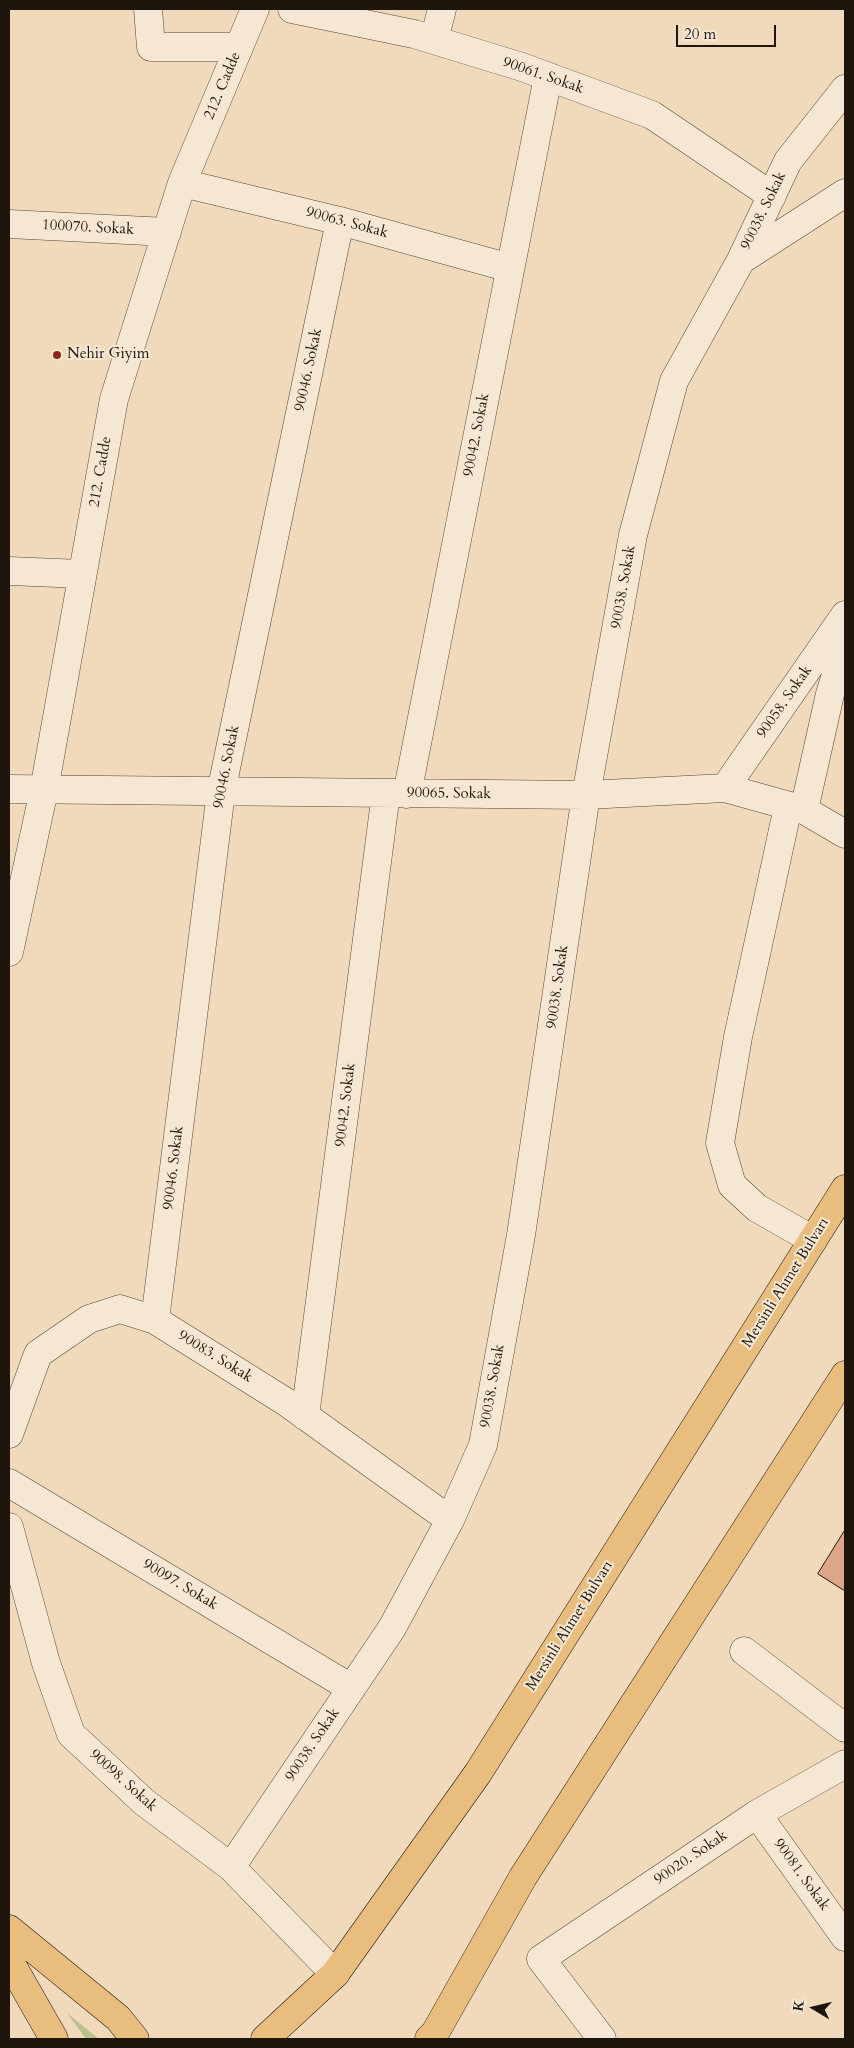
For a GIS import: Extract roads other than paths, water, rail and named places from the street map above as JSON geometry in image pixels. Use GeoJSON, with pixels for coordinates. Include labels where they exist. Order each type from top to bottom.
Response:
{"type":"FeatureCollection","features":[{"type":"Feature","properties":{"kind":"main road","name":"Mersinli Ahmet Bulvarı"},"geometry":{"type":"LineString","coordinates":[[264,2039],[334,1974],[478,1773],[845,1189]]}},
{"type":"Feature","properties":{"kind":"main road"},"geometry":{"type":"LineString","coordinates":[[432,2037],[523,1877],[845,1375]]}},
{"type":"Feature","properties":{"kind":"main road"},"geometry":{"type":"LineString","coordinates":[[9,1929],[118,2018],[135,2039]]}},
{"type":"Feature","properties":{"kind":"main road"},"geometry":{"type":"LineString","coordinates":[[9,1960],[54,2039]]}},
{"type":"Feature","properties":{"kind":"street"},"geometry":{"type":"LineString","coordinates":[[148,9],[151,47],[239,47]]}},
{"type":"Feature","properties":{"kind":"street","name":"212. Cadde"},"geometry":{"type":"LineString","coordinates":[[9,952],[44,790],[114,399],[182,183],[255,9]]}},
{"type":"Feature","properties":{"kind":"street","name":"90061. Sokak"},"geometry":{"type":"LineString","coordinates":[[292,9],[414,34],[548,77],[652,115],[772,196]]}},
{"type":"Feature","properties":{"kind":"street"},"geometry":{"type":"LineString","coordinates":[[434,40],[442,9]]}},
{"type":"Feature","properties":{"kind":"street","name":"90042. Sokak"},"geometry":{"type":"LineString","coordinates":[[305,1416],[396,794],[510,268],[548,77]]}},
{"type":"Feature","properties":{"kind":"street","name":"90038. Sokak"},"geometry":{"type":"LineString","coordinates":[[231,1867],[392,1628],[450,1520],[483,1445],[521,1235],[586,795],[633,535],[674,382],[741,260],[788,161],[845,89]]}},
{"type":"Feature","properties":{"kind":"street","name":"90063. Sokak"},"geometry":{"type":"LineString","coordinates":[[182,183],[340,221],[510,268]]}},
{"type":"Feature","properties":{"kind":"street"},"geometry":{"type":"LineString","coordinates":[[741,260],[845,193]]}},
{"type":"Feature","properties":{"kind":"street","name":"90046. Sokak"},"geometry":{"type":"LineString","coordinates":[[155,1320],[220,792],[340,221]]}},
{"type":"Feature","properties":{"kind":"street","name":"100070. Sokak"},"geometry":{"type":"LineString","coordinates":[[9,224],[167,232]]}},
{"type":"Feature","properties":{"kind":"street"},"geometry":{"type":"LineString","coordinates":[[9,571],[82,574]]}},
{"type":"Feature","properties":{"kind":"street","name":"90058. Sokak"},"geometry":{"type":"LineString","coordinates":[[725,788],[845,615]]}},
{"type":"Feature","properties":{"kind":"street","name":"90058. Sokak"},"geometry":{"type":"LineString","coordinates":[[813,1240],[757,1208],[732,1185],[720,1143],[738,1037],[796,809],[845,644]]}},
{"type":"Feature","properties":{"kind":"street","name":"90065. Sokak"},"geometry":{"type":"LineString","coordinates":[[9,789],[586,795],[725,788],[796,809],[845,834]]}},
{"type":"Feature","properties":{"kind":"street","name":"90083. Sokak"},"geometry":{"type":"LineString","coordinates":[[9,1434],[38,1354],[89,1319],[120,1309],[155,1320],[305,1416],[450,1520]]}},
{"type":"Feature","properties":{"kind":"street","name":"90097. Sokak"},"geometry":{"type":"LineString","coordinates":[[9,1483],[351,1688]]}},
{"type":"Feature","properties":{"kind":"street","name":"90098. Sokak"},"geometry":{"type":"LineString","coordinates":[[9,1527],[46,1663],[71,1734],[144,1802],[231,1867],[334,1974]]}},
{"type":"Feature","properties":{"kind":"street"},"geometry":{"type":"LineString","coordinates":[[744,1651],[845,1728]]}},
{"type":"Feature","properties":{"kind":"street","name":"90020. Sokak"},"geometry":{"type":"LineString","coordinates":[[602,2039],[541,1959],[756,1814],[845,1764]]}},
{"type":"Feature","properties":{"kind":"street","name":"90081. Sokak"},"geometry":{"type":"LineString","coordinates":[[756,1814],[845,1937]]}},
{"type":"Feature","properties":{"kind":"place","name":"Nehir Giyim"},"geometry":{"type":"Point","coordinates":[57,355]}}]}
